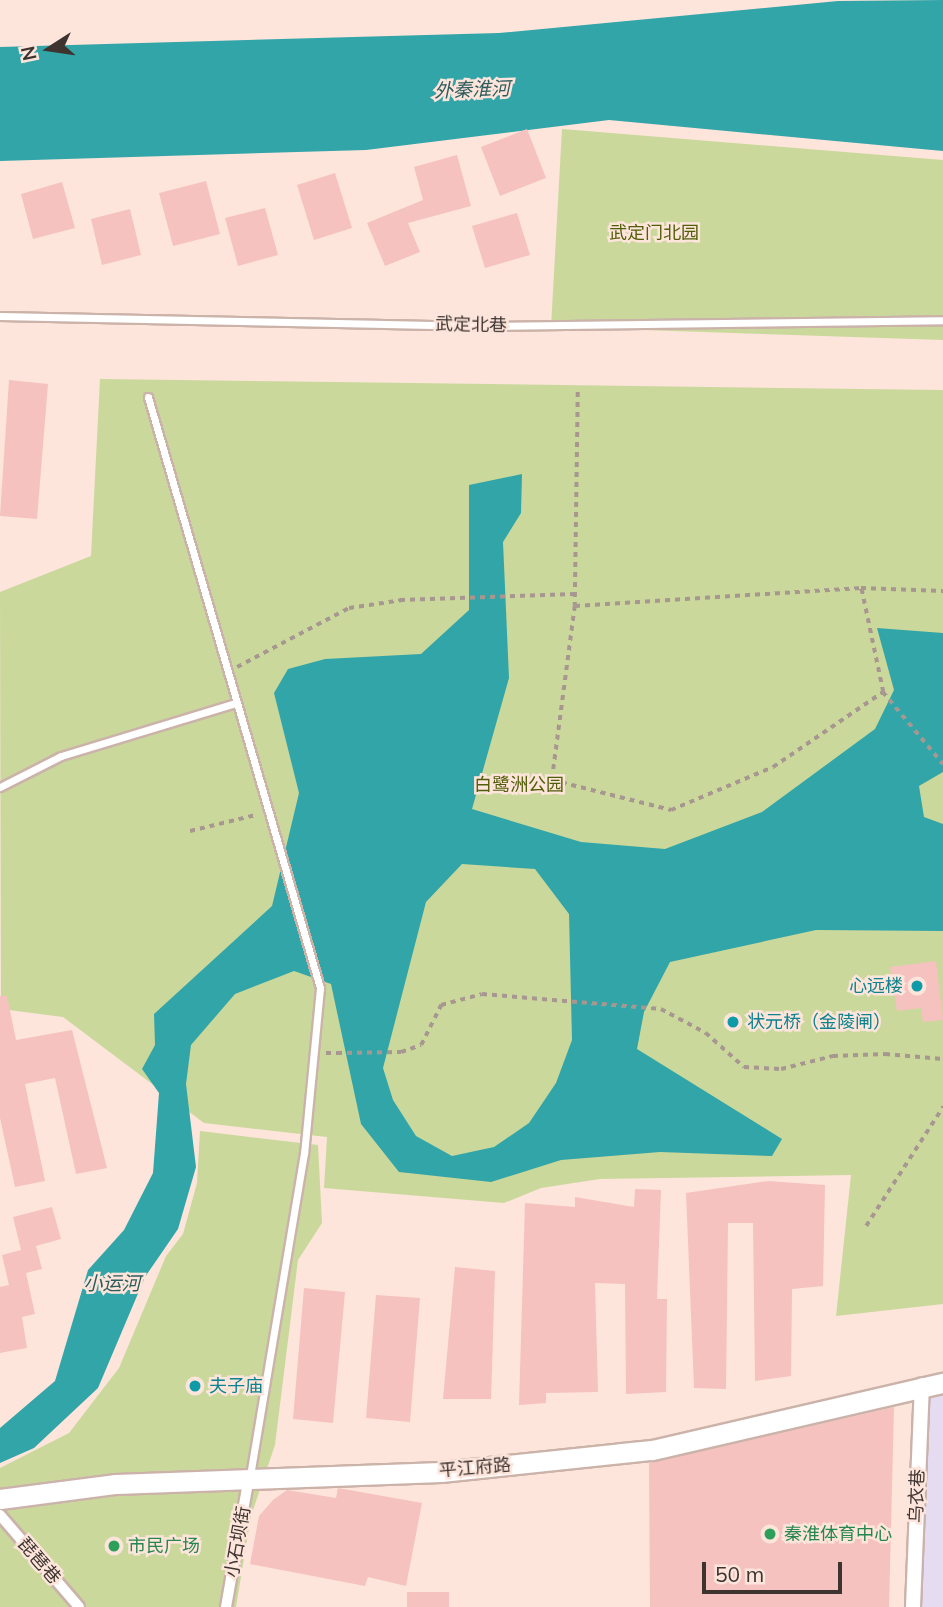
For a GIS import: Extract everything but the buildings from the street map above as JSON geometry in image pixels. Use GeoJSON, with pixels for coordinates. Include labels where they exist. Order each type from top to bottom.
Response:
{"type":"FeatureCollection","features":[{"type":"Feature","properties":{"kind":"street","name":"平江府路"},"geometry":{"type":"LineString","coordinates":[[0,1499],[250,1476],[441,1472],[652,1450],[922,1385],[943,1383]]}},
{"type":"Feature","properties":{"kind":"street","name":"乌衣巷"},"geometry":{"type":"LineString","coordinates":[[913,1607],[922,1385]]}},
{"type":"Feature","properties":{"kind":"street","name":"小石坝街"},"geometry":{"type":"LineString","coordinates":[[226,1607],[250,1476]]}},
{"type":"Feature","properties":{"kind":"street","name":"琵琶巷"},"geometry":{"type":"LineString","coordinates":[[0,1515],[79,1607]]}},
{"type":"Feature","properties":{"kind":"lane","name":"武定北巷"},"geometry":{"type":"LineString","coordinates":[[0,316],[481,326],[943,320]]}},
{"type":"Feature","properties":{"kind":"lane"},"geometry":{"type":"LineString","coordinates":[[148,397],[276,848],[320,988],[304,1153],[250,1476]]}},
{"type":"Feature","properties":{"kind":"lane"},"geometry":{"type":"LineString","coordinates":[[0,788],[61,756],[235,703]]}},
{"type":"Feature","properties":{"kind":"path"},"geometry":{"type":"LineString","coordinates":[[578,392],[573,527],[575,606],[552,780],[671,810],[773,767],[883,692]]}},
{"type":"Feature","properties":{"kind":"path"},"geometry":{"type":"LineString","coordinates":[[575,606],[861,588],[943,591]]}},
{"type":"Feature","properties":{"kind":"path"},"geometry":{"type":"LineString","coordinates":[[861,588],[883,692],[943,764]]}},
{"type":"Feature","properties":{"kind":"path"},"geometry":{"type":"LineString","coordinates":[[226,673],[349,608],[400,600],[575,594]]}},
{"type":"Feature","properties":{"kind":"path"},"geometry":{"type":"LineString","coordinates":[[190,831],[266,813]]}},
{"type":"Feature","properties":{"kind":"path"},"geometry":{"type":"LineString","coordinates":[[337,1053],[401,1052],[421,1045],[441,1005],[482,994],[661,1009],[706,1033],[744,1067],[781,1069],[885,1054],[943,1059]]}},
{"type":"Feature","properties":{"kind":"path"},"geometry":{"type":"LineString","coordinates":[[866,1226],[926,1123],[943,1107]]}},
{"type":"Feature","properties":{"kind":"shaded area"},"geometry":{"type":"Polygon","coordinates":[[[943,1383],[943,1607],[913,1607],[922,1385],[943,1383]]]}},
{"type":"Feature","properties":{"kind":"green space","name":"武定门北园"},"geometry":{"type":"Polygon","coordinates":[[[562,129],[943,160],[943,340],[551,327],[562,129]]]}},
{"type":"Feature","properties":{"kind":"green space","name":"白鹭洲公园"},"geometry":{"type":"Polygon","coordinates":[[[100,379],[943,390],[943,1304],[836,1316],[851,1175],[600,1179],[541,1188],[504,1203],[324,1188],[327,1137],[204,1123],[63,1017],[1,1009],[0,592],[91,556],[100,379]]]}},
{"type":"Feature","properties":{"kind":"green space","name":"夫子庙"},"geometry":{"type":"Polygon","coordinates":[[[200,1131],[318,1145],[322,1223],[298,1260],[275,1445],[251,1516],[236,1607],[0,1607],[0,1468],[69,1433],[119,1368],[166,1256],[183,1234],[197,1183],[200,1131]]]}},
{"type":"Feature","properties":{"kind":"water","name":"外秦淮河"},"geometry":{"type":"Polygon","coordinates":[[[943,0],[943,151],[609,120],[366,150],[0,161],[0,47],[499,33],[838,1],[943,0]]]}},
{"type":"Feature","properties":{"kind":"water","name":"小运河"},"geometry":{"type":"Polygon","coordinates":[[[522,474],[521,513],[503,542],[509,678],[472,809],[581,842],[665,849],[762,812],[875,729],[894,690],[877,628],[943,633],[943,772],[919,786],[924,817],[943,824],[943,931],[816,930],[670,962],[644,1012],[637,1049],[782,1139],[772,1156],[660,1152],[561,1160],[491,1182],[399,1172],[361,1124],[331,984],[294,971],[235,994],[191,1045],[186,1084],[196,1167],[178,1229],[145,1277],[98,1388],[34,1448],[0,1463],[0,1428],[55,1381],[88,1270],[124,1230],[153,1173],[159,1093],[142,1069],[155,1045],[154,1014],[272,906],[299,793],[274,693],[288,669],[325,659],[421,654],[469,610],[469,485],[522,474]],[[462,864],[426,902],[383,1068],[393,1100],[416,1136],[452,1156],[494,1147],[529,1123],[556,1083],[572,1040],[569,914],[535,869],[462,864]]]}},
{"type":"Feature","properties":{"kind":"place","name":"心远楼"},"geometry":{"type":"Point","coordinates":[917,986]}},
{"type":"Feature","properties":{"kind":"place","name":"状元桥（金陵闸）"},"geometry":{"type":"Point","coordinates":[733,1022]}},
{"type":"Feature","properties":{"kind":"place","name":"夫子庙"},"geometry":{"type":"Point","coordinates":[195,1386]}},
{"type":"Feature","properties":{"kind":"place","name":"秦淮体育中心"},"geometry":{"type":"Point","coordinates":[770,1534]}},
{"type":"Feature","properties":{"kind":"place","name":"市民广场"},"geometry":{"type":"Point","coordinates":[114,1546]}}]}
